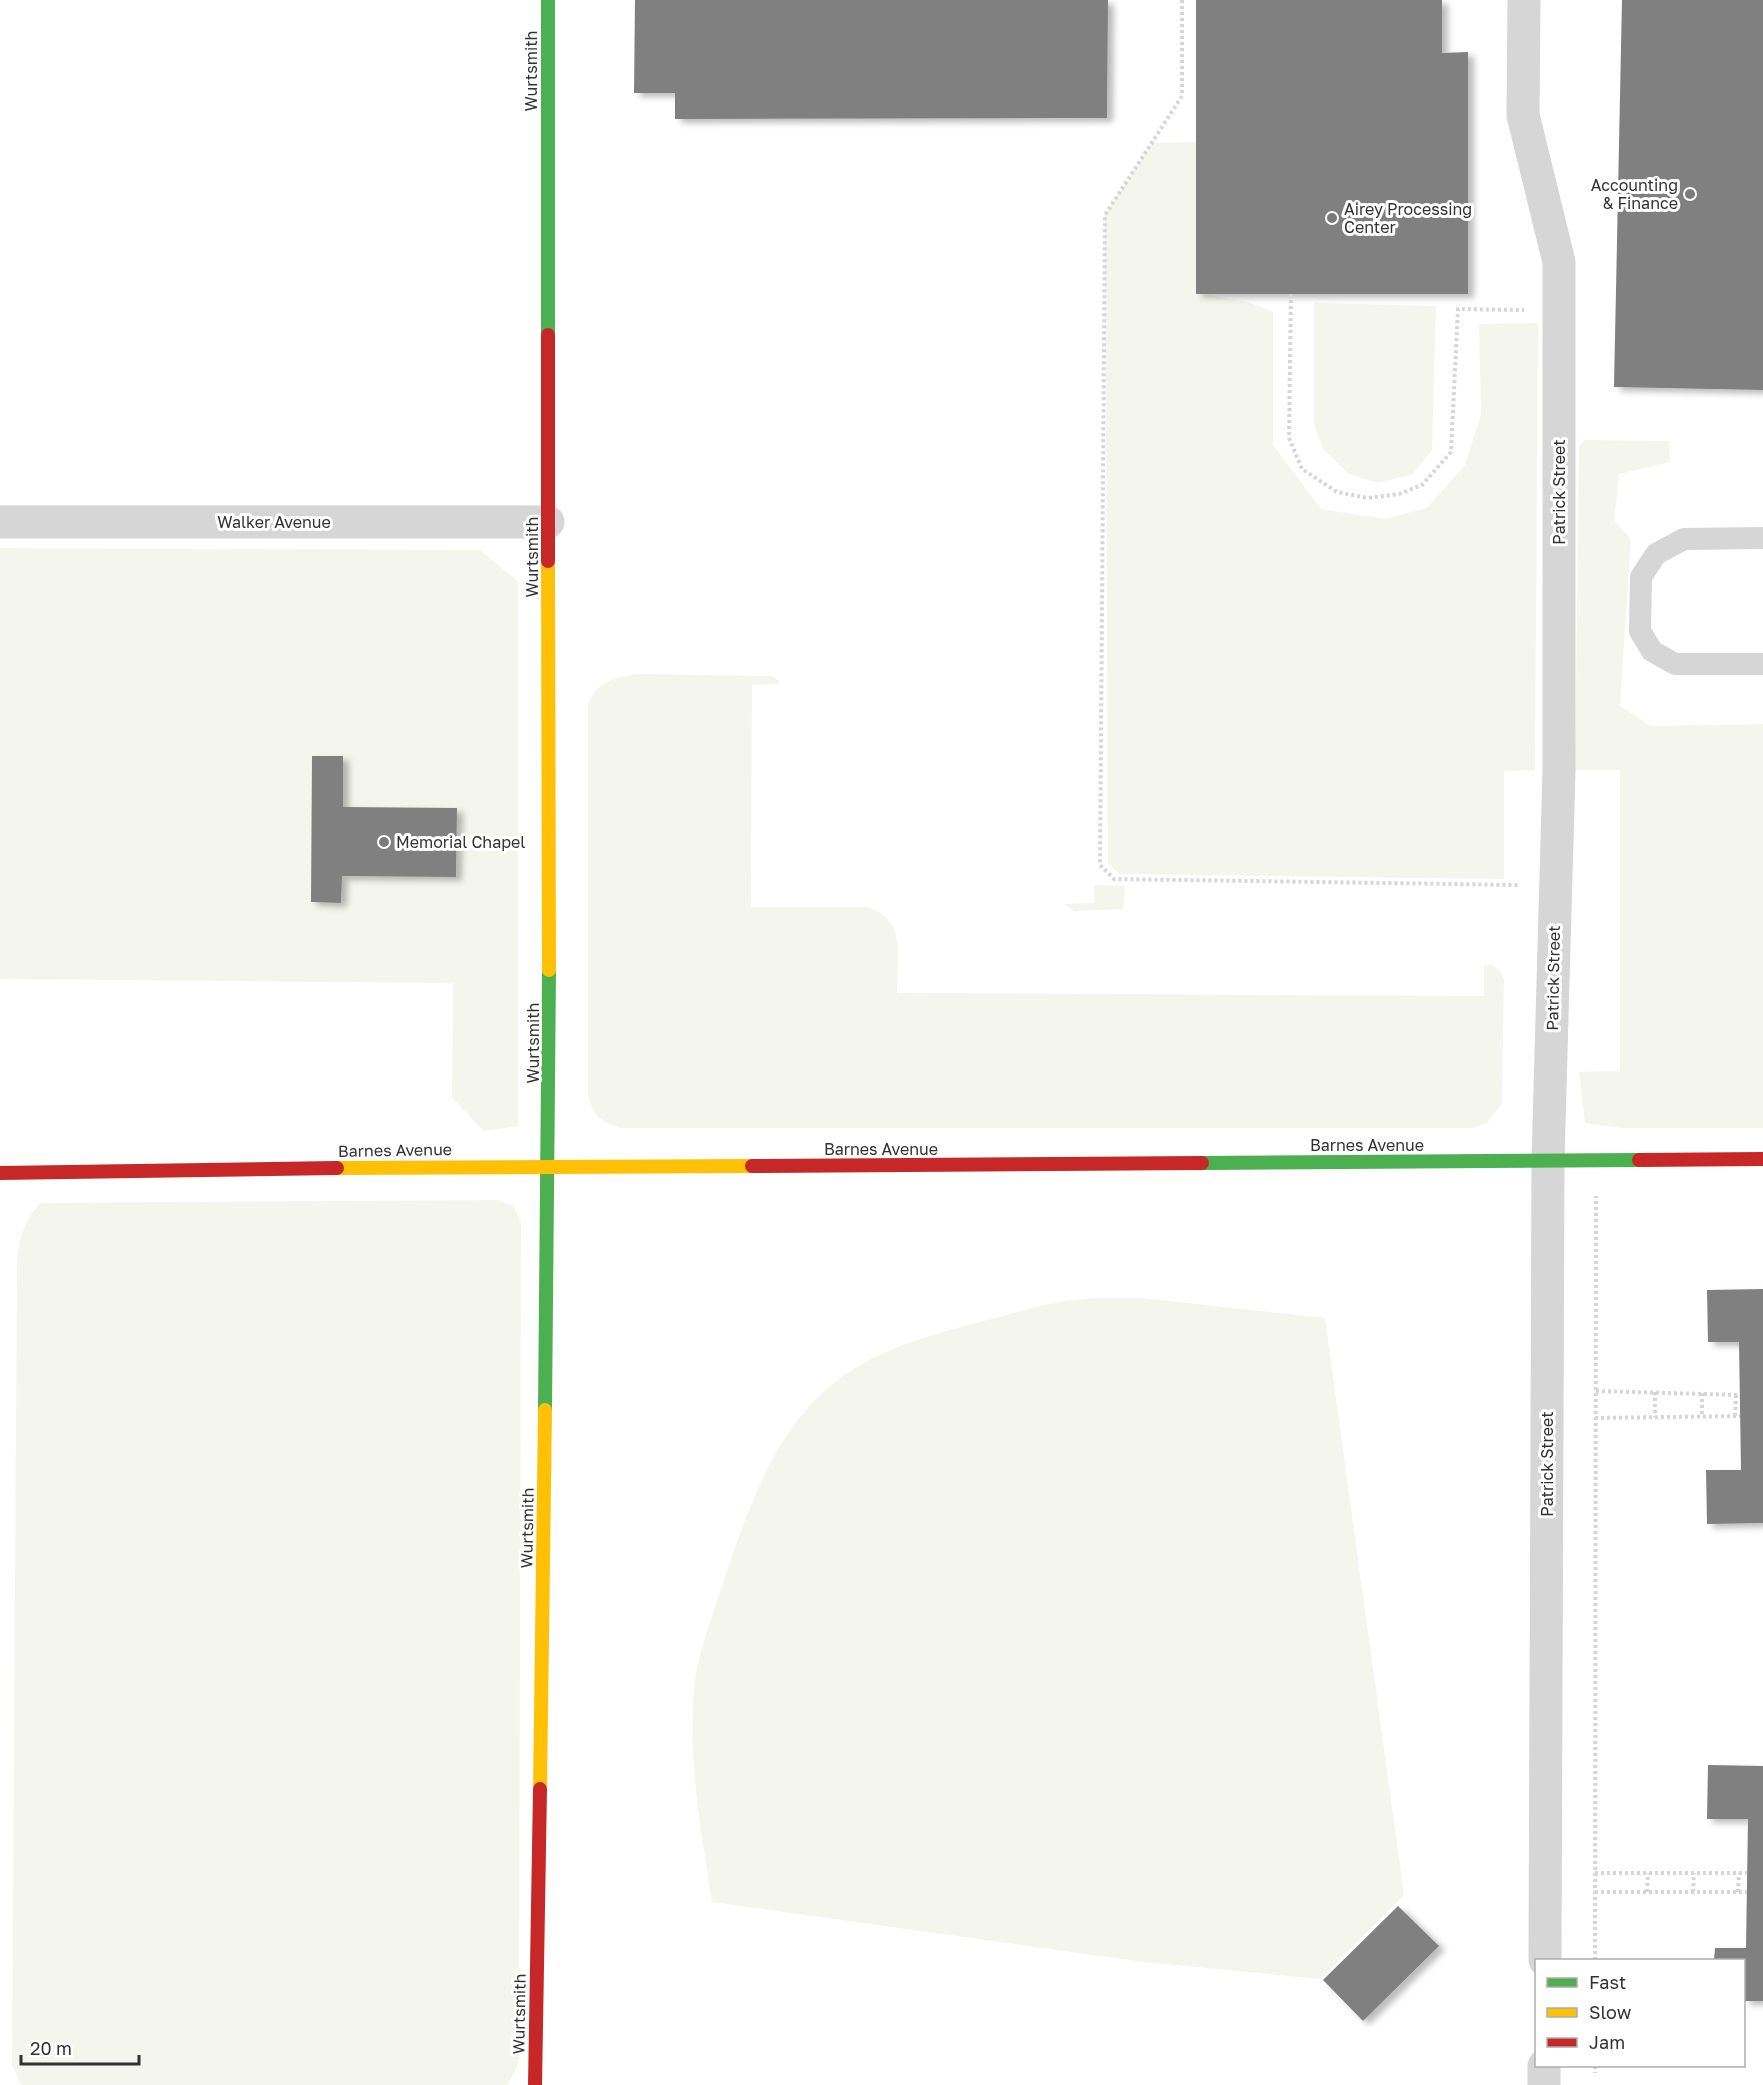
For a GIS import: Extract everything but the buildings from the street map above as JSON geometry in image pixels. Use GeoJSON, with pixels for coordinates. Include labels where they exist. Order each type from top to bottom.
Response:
{"type":"FeatureCollection","features":[{"type":"Feature","properties":{"kind":"street","name":"Wurtsmith"},"geometry":{"type":"LineString","coordinates":[[535,2085],[549,1168],[548,0]]}},
{"type":"Feature","properties":{"kind":"street","name":"Patrick Street"},"geometry":{"type":"LineString","coordinates":[[1524,0],[1523,115],[1559,261],[1559,770],[1548,1160],[1545,1959]]}},
{"type":"Feature","properties":{"kind":"street","name":"Walker Avenue"},"geometry":{"type":"LineString","coordinates":[[0,522],[548,522]]}},
{"type":"Feature","properties":{"kind":"street","name":"Barnes Avenue"},"geometry":{"type":"LineString","coordinates":[[0,1173],[435,1166],[549,1168],[1763,1159]]}},
{"type":"Feature","properties":{"kind":"street"},"geometry":{"type":"LineString","coordinates":[[1544,2067],[1544,2085]]}},
{"type":"Feature","properties":{"kind":"lane"},"geometry":{"type":"LineString","coordinates":[[1763,538],[1684,538],[1656,554],[1641,577],[1640,631],[1652,651],[1675,664],[1763,664]]}},
{"type":"Feature","properties":{"kind":"path"},"geometry":{"type":"LineString","coordinates":[[1182,0],[1182,96],[1105,215],[1100,865],[1114,879],[1556,886]]}},
{"type":"Feature","properties":{"kind":"path"},"geometry":{"type":"LineString","coordinates":[[1291,294],[1289,438],[1302,469],[1337,492],[1368,498],[1399,494],[1422,485],[1451,452],[1458,309],[1559,310]]}},
{"type":"Feature","properties":{"kind":"path"},"geometry":{"type":"LineString","coordinates":[[1595,1959],[1596,1195]]}},
{"type":"Feature","properties":{"kind":"path"},"geometry":{"type":"LineString","coordinates":[[1595,1418],[1738,1416],[1738,1395],[1596,1391]]}},
{"type":"Feature","properties":{"kind":"path"},"geometry":{"type":"LineString","coordinates":[[1655,1392],[1655,1417]]}},
{"type":"Feature","properties":{"kind":"path"},"geometry":{"type":"LineString","coordinates":[[1702,1394],[1702,1416]]}},
{"type":"Feature","properties":{"kind":"path"},"geometry":{"type":"LineString","coordinates":[[1647,1892],[1648,1873]]}},
{"type":"Feature","properties":{"kind":"path"},"geometry":{"type":"LineString","coordinates":[[1693,1892],[1694,1873]]}},
{"type":"Feature","properties":{"kind":"path"},"geometry":{"type":"LineString","coordinates":[[1738,1873],[1738,1892]]}},
{"type":"Feature","properties":{"kind":"path"},"geometry":{"type":"LineString","coordinates":[[1595,1874],[1747,1873]]}},
{"type":"Feature","properties":{"kind":"path"},"geometry":{"type":"LineString","coordinates":[[1595,1892],[1747,1892]]}},
{"type":"Feature","properties":{"kind":"path"},"geometry":{"type":"LineString","coordinates":[[1595,2067],[1595,2073]]}},
{"type":"Feature","properties":{"kind":"shaded area"},"geometry":{"type":"Polygon","coordinates":[[[1196,142],[1196,293],[1248,302],[1273,312],[1273,445],[1321,509],[1384,519],[1427,508],[1465,465],[1481,414],[1479,324],[1538,323],[1535,770],[1504,771],[1504,879],[1119,874],[1108,863],[1105,215],[1152,143],[1196,142]]]}},
{"type":"Feature","properties":{"kind":"shaded area"},"geometry":{"type":"Polygon","coordinates":[[[1314,303],[1436,306],[1432,450],[1413,474],[1378,483],[1349,474],[1323,449],[1314,425],[1314,303]]]}},
{"type":"Feature","properties":{"kind":"shaded area"},"geometry":{"type":"Polygon","coordinates":[[[1585,440],[1669,441],[1670,462],[1619,474],[1614,521],[1631,539],[1620,706],[1651,726],[1763,724],[1763,1128],[1621,1128],[1585,1123],[1579,1072],[1620,1071],[1620,770],[1575,770],[1579,446],[1585,440]]]}},
{"type":"Feature","properties":{"kind":"shaded area"},"geometry":{"type":"Polygon","coordinates":[[[0,548],[480,550],[518,581],[518,1126],[484,1131],[452,1098],[453,983],[0,979],[0,548]]]}},
{"type":"Feature","properties":{"kind":"shaded area"},"geometry":{"type":"Polygon","coordinates":[[[639,674],[771,676],[779,681],[779,684],[752,685],[751,907],[865,907],[879,912],[888,920],[897,941],[897,993],[1484,996],[1484,966],[1491,964],[1500,971],[1504,979],[1502,1103],[1487,1123],[1472,1128],[620,1128],[607,1123],[594,1112],[588,1093],[588,705],[596,690],[602,685],[615,679],[639,674]]]}},
{"type":"Feature","properties":{"kind":"shaded area"},"geometry":{"type":"Polygon","coordinates":[[[1094,885],[1125,886],[1123,909],[1074,911],[1064,904],[1094,903],[1094,885]]]}},
{"type":"Feature","properties":{"kind":"shaded area"},"geometry":{"type":"Polygon","coordinates":[[[498,1200],[513,1206],[521,1222],[519,2061],[508,2085],[21,2085],[12,2065],[17,1261],[26,1222],[41,1203],[498,1200]]]}},
{"type":"Feature","properties":{"kind":"shaded area"},"geometry":{"type":"Polygon","coordinates":[[[1091,1298],[1142,1298],[1325,1318],[1404,1895],[1321,1979],[1143,1962],[712,1902],[694,1770],[695,1678],[707,1632],[738,1538],[763,1478],[795,1424],[815,1400],[839,1379],[894,1348],[954,1329],[1054,1303],[1091,1298]]]}},
{"type":"Feature","properties":{"kind":"traffic: fast"},"geometry":{"type":"LineString","coordinates":[[548,0],[548,335]]}},
{"type":"Feature","properties":{"kind":"traffic: fast"},"geometry":{"type":"LineString","coordinates":[[545,1410],[549,970]]}},
{"type":"Feature","properties":{"kind":"traffic: fast"},"geometry":{"type":"LineString","coordinates":[[1202,1163],[1639,1160]]}},
{"type":"Feature","properties":{"kind":"traffic: slow"},"geometry":{"type":"LineString","coordinates":[[548,561],[549,970]]}},
{"type":"Feature","properties":{"kind":"traffic: slow"},"geometry":{"type":"LineString","coordinates":[[337,1168],[752,1166]]}},
{"type":"Feature","properties":{"kind":"traffic: slow"},"geometry":{"type":"LineString","coordinates":[[540,1789],[545,1410]]}},
{"type":"Feature","properties":{"kind":"traffic: jam"},"geometry":{"type":"LineString","coordinates":[[548,335],[548,561]]}},
{"type":"Feature","properties":{"kind":"traffic: jam"},"geometry":{"type":"LineString","coordinates":[[1639,1160],[1763,1159]]}},
{"type":"Feature","properties":{"kind":"traffic: jam"},"geometry":{"type":"LineString","coordinates":[[752,1166],[1202,1163]]}},
{"type":"Feature","properties":{"kind":"traffic: jam"},"geometry":{"type":"LineString","coordinates":[[0,1173],[337,1168]]}},
{"type":"Feature","properties":{"kind":"traffic: jam"},"geometry":{"type":"LineString","coordinates":[[535,2085],[540,1789]]}},
{"type":"Feature","properties":{"kind":"place","name":"Accounting & Finance"},"geometry":{"type":"Point","coordinates":[1690,194]}},
{"type":"Feature","properties":{"kind":"place","name":"Airey Processing Center"},"geometry":{"type":"Point","coordinates":[1332,218]}},
{"type":"Feature","properties":{"kind":"place","name":"Memorial Chapel"},"geometry":{"type":"Point","coordinates":[384,842]}}]}
